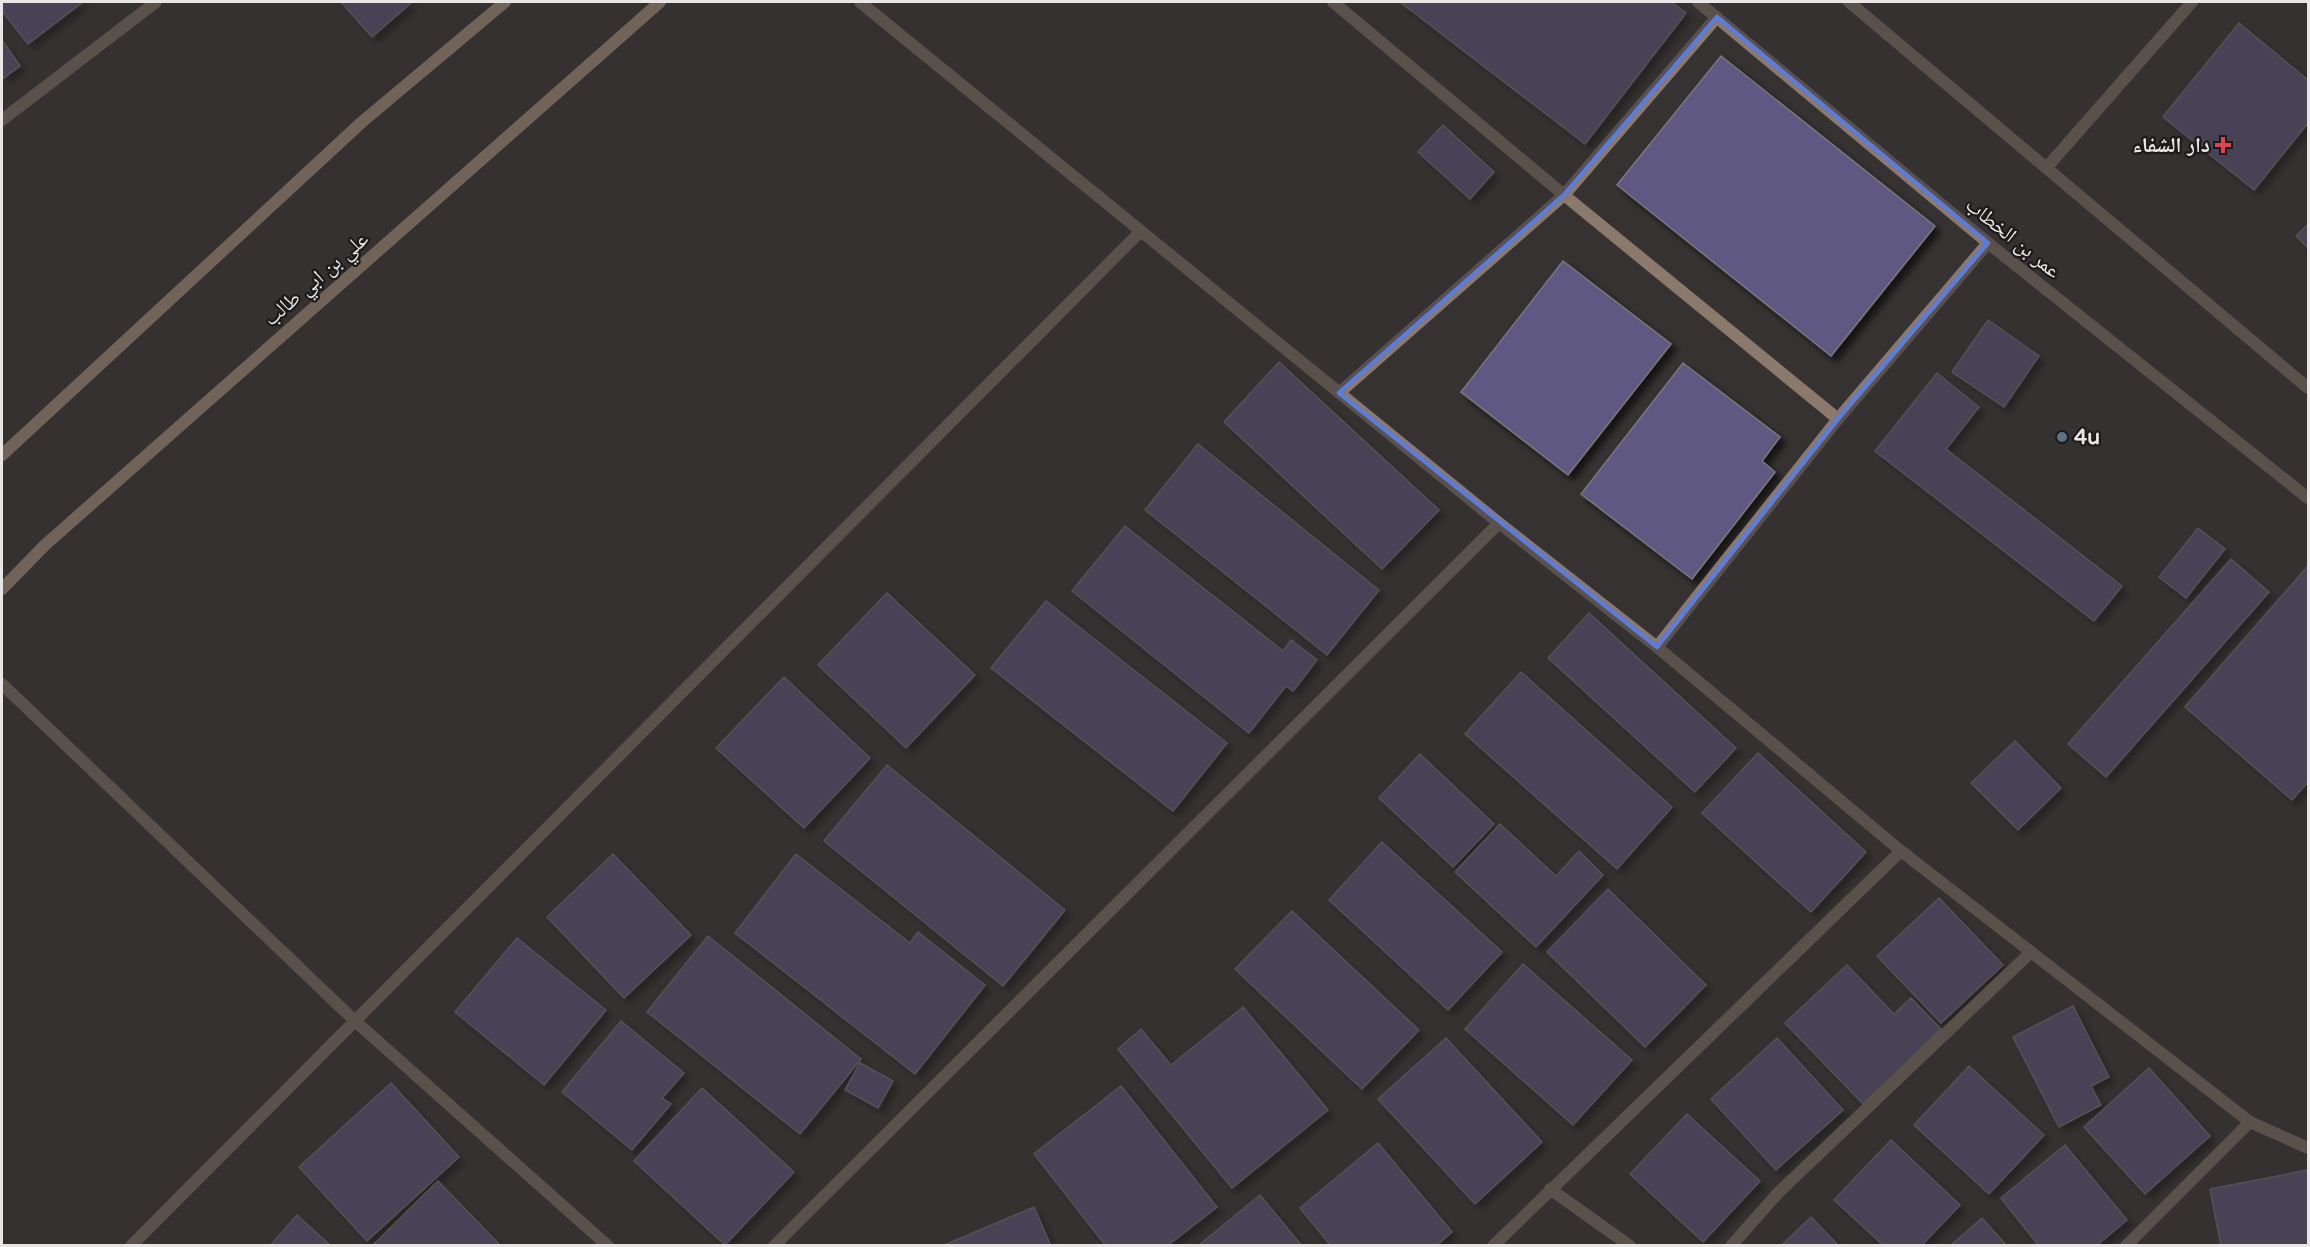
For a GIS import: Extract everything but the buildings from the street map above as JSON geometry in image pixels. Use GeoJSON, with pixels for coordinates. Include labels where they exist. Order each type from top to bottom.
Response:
{"type":"FeatureCollection","features":[{"type":"Feature","properties":{"kind":"main road"},"geometry":{"type":"LineString","coordinates":[[2,455],[362,122],[505,2]]}},
{"type":"Feature","properties":{"kind":"main road","name":"علي بن ابي طالب"},"geometry":{"type":"LineString","coordinates":[[2,589],[45,545],[660,2]]}},
{"type":"Feature","properties":{"kind":"street"},"geometry":{"type":"LineString","coordinates":[[2,120],[156,2]]}},
{"type":"Feature","properties":{"kind":"street"},"geometry":{"type":"LineString","coordinates":[[860,2],[1499,524],[1657,647],[1901,851],[2250,1122],[2308,1148]]}},
{"type":"Feature","properties":{"kind":"street"},"geometry":{"type":"LineString","coordinates":[[1333,2],[1838,419]]}},
{"type":"Feature","properties":{"kind":"street","name":"عمر بن الخطاب"},"geometry":{"type":"LineString","coordinates":[[1698,2],[1988,243],[2308,498]]}},
{"type":"Feature","properties":{"kind":"street"},"geometry":{"type":"LineString","coordinates":[[1849,2],[2308,388]]}},
{"type":"Feature","properties":{"kind":"street"},"geometry":{"type":"LineString","coordinates":[[2047,167],[2193,2]]}},
{"type":"Feature","properties":{"kind":"street"},"geometry":{"type":"LineString","coordinates":[[1339,393],[1564,195],[1717,18]]}},
{"type":"Feature","properties":{"kind":"street"},"geometry":{"type":"LineString","coordinates":[[131,1245],[1141,231]]}},
{"type":"Feature","properties":{"kind":"street"},"geometry":{"type":"LineString","coordinates":[[1657,647],[1838,419],[1988,243]]}},
{"type":"Feature","properties":{"kind":"street"},"geometry":{"type":"LineString","coordinates":[[774,1245],[1499,524]]}},
{"type":"Feature","properties":{"kind":"street"},"geometry":{"type":"LineString","coordinates":[[2,684],[355,1021],[608,1245]]}},
{"type":"Feature","properties":{"kind":"street"},"geometry":{"type":"LineString","coordinates":[[1493,1245],[1901,851]]}},
{"type":"Feature","properties":{"kind":"street"},"geometry":{"type":"LineString","coordinates":[[1731,1245],[1779,1193],[2031,952]]}},
{"type":"Feature","properties":{"kind":"street"},"geometry":{"type":"LineString","coordinates":[[2126,1245],[2250,1122]]}},
{"type":"Feature","properties":{"kind":"street"},"geometry":{"type":"LineString","coordinates":[[1550,1189],[1630,1245]]}},
{"type":"Feature","properties":{"kind":"highlighted area"},"geometry":{"type":"Polygon","coordinates":[[[1717,17],[1988,243],[1838,419],[1657,647],[1339,393],[1564,195],[1717,17]]]}},
{"type":"Feature","properties":{"kind":"place","name":"دار الشفاء"},"geometry":{"type":"Point","coordinates":[2223,145]}},
{"type":"Feature","properties":{"kind":"place","name":"4u"},"geometry":{"type":"Point","coordinates":[2062,437]}}]}
